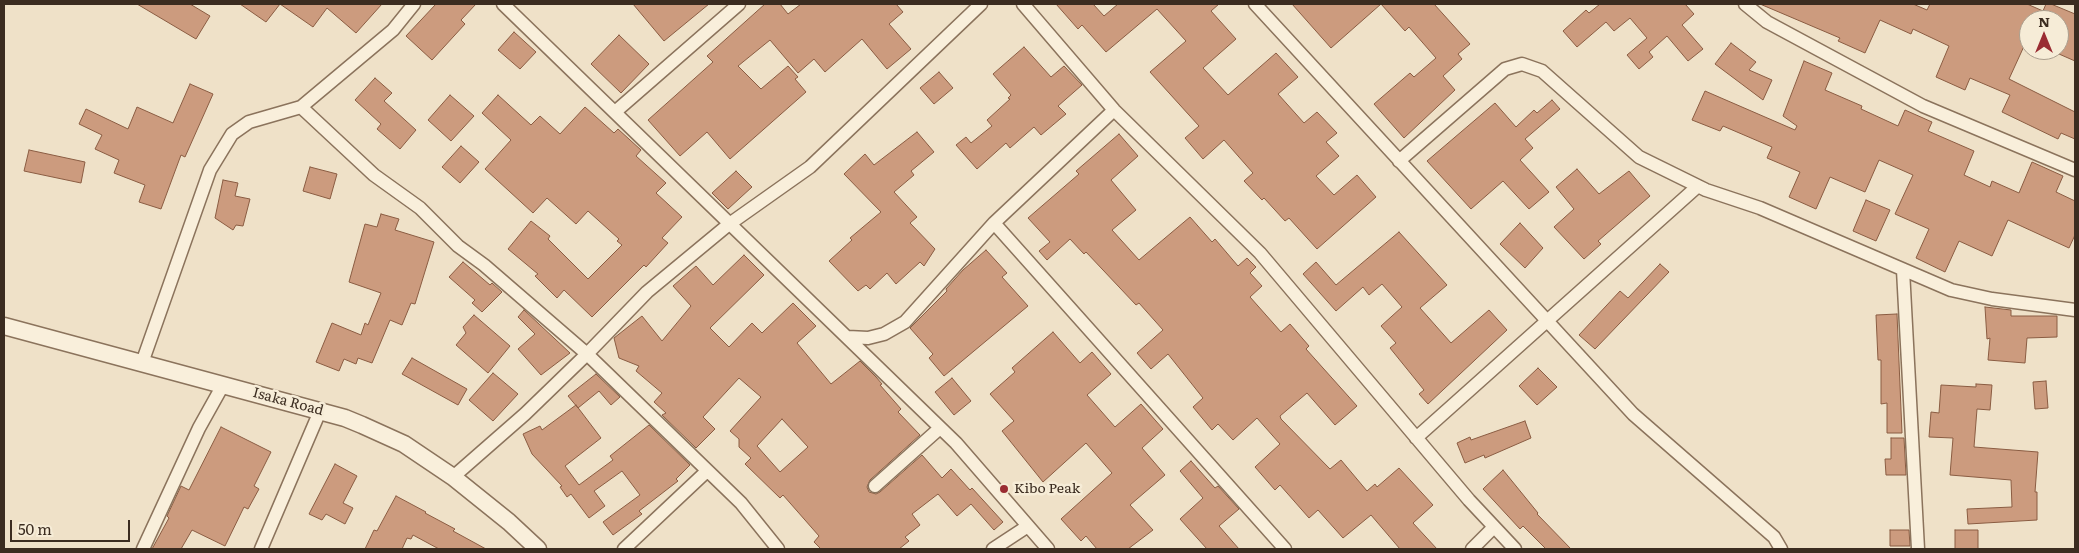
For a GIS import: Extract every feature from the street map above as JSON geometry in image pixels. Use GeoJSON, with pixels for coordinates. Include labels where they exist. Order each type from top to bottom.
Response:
{"type":"FeatureCollection","features":[{"type":"Feature","properties":{"kind":"street"},"geometry":{"type":"LineString","coordinates":[[142,363],[210,170],[232,134],[249,122],[301,107],[393,30],[414,4]]}},
{"type":"Feature","properties":{"kind":"street"},"geometry":{"type":"LineString","coordinates":[[503,4],[940,428],[1048,549]]}},
{"type":"Feature","properties":{"kind":"street"},"geometry":{"type":"LineString","coordinates":[[614,112],[739,4]]}},
{"type":"Feature","properties":{"kind":"street"},"geometry":{"type":"LineString","coordinates":[[453,477],[524,414],[587,354],[647,292],[728,224],[810,167],[981,4]]}},
{"type":"Feature","properties":{"kind":"street"},"geometry":{"type":"LineString","coordinates":[[1023,4],[1114,110],[1260,253],[1416,438],[1515,549]]}},
{"type":"Feature","properties":{"kind":"street"},"geometry":{"type":"LineString","coordinates":[[1255,4],[1546,322],[1633,414],[1768,532],[1780,549]]}},
{"type":"Feature","properties":{"kind":"street"},"geometry":{"type":"LineString","coordinates":[[1744,4],[1767,22],[1923,106],[2075,170]]}},
{"type":"Feature","properties":{"kind":"street"},"geometry":{"type":"LineString","coordinates":[[1400,161],[1505,69],[1522,64],[1542,71],[1639,157],[1698,186],[1760,208],[1903,270],[1973,296],[2075,310]]}},
{"type":"Feature","properties":{"kind":"street"},"geometry":{"type":"LineString","coordinates":[[301,107],[374,174],[420,208],[458,246],[484,265],[587,354],[741,503],[778,549]]}},
{"type":"Feature","properties":{"kind":"street"},"geometry":{"type":"LineString","coordinates":[[848,337],[868,338],[884,334],[905,322],[994,224],[1114,110]]}},
{"type":"Feature","properties":{"kind":"street"},"geometry":{"type":"LineString","coordinates":[[1416,438],[1698,186]]}},
{"type":"Feature","properties":{"kind":"street"},"geometry":{"type":"LineString","coordinates":[[994,224],[1285,549]]}},
{"type":"Feature","properties":{"kind":"street"},"geometry":{"type":"LineString","coordinates":[[1903,270],[1918,549]]}},
{"type":"Feature","properties":{"kind":"street","name":"Isaka Road"},"geometry":{"type":"LineString","coordinates":[[4,326],[345,418],[404,444],[453,477],[509,522],[538,549]]}},
{"type":"Feature","properties":{"kind":"street"},"geometry":{"type":"LineString","coordinates":[[143,549],[199,428],[223,384]]}},
{"type":"Feature","properties":{"kind":"street"},"geometry":{"type":"LineString","coordinates":[[261,549],[320,411]]}},
{"type":"Feature","properties":{"kind":"street"},"geometry":{"type":"LineString","coordinates":[[875,486],[940,428]]}},
{"type":"Feature","properties":{"kind":"street"},"geometry":{"type":"LineString","coordinates":[[624,549],[707,471]]}},
{"type":"Feature","properties":{"kind":"street"},"geometry":{"type":"LineString","coordinates":[[993,549],[1028,526]]}},
{"type":"Feature","properties":{"kind":"street"},"geometry":{"type":"LineString","coordinates":[[1472,549],[1494,527]]}},
{"type":"Feature","properties":{"kind":"building"},"geometry":{"type":"Polygon","coordinates":[[[137,4],[190,4],[210,16],[196,39],[137,4]]]}},
{"type":"Feature","properties":{"kind":"building"},"geometry":{"type":"Polygon","coordinates":[[[240,4],[280,4],[266,22],[240,4]]]}},
{"type":"Feature","properties":{"kind":"building"},"geometry":{"type":"Polygon","coordinates":[[[280,4],[382,4],[356,33],[327,8],[313,27],[280,4]]]}},
{"type":"Feature","properties":{"kind":"building"},"geometry":{"type":"Polygon","coordinates":[[[436,4],[476,4],[461,20],[465,24],[432,60],[406,36],[436,4]]]}},
{"type":"Feature","properties":{"kind":"building"},"geometry":{"type":"Polygon","coordinates":[[[633,4],[709,4],[664,41],[633,4]]]}},
{"type":"Feature","properties":{"kind":"building"},"geometry":{"type":"Polygon","coordinates":[[[765,4],[780,4],[788,14],[801,4],[896,4],[903,12],[889,24],[911,49],[887,69],[862,39],[825,72],[814,59],[798,73],[770,40],[738,66],[761,89],[788,66],[798,77],[795,79],[806,92],[730,159],[707,132],[680,156],[648,120],[713,62],[707,56],[765,4]]]}},
{"type":"Feature","properties":{"kind":"building"},"geometry":{"type":"Polygon","coordinates":[[[1056,4],[1093,4],[1104,16],[1118,4],[1219,4],[1211,11],[1236,39],[1203,68],[1228,95],[1276,53],[1298,77],[1278,94],[1304,123],[1317,112],[1337,133],[1326,142],[1339,156],[1316,176],[1334,195],[1357,175],[1376,197],[1317,249],[1289,218],[1285,221],[1264,198],[1262,200],[1244,181],[1253,173],[1224,140],[1203,159],[1185,138],[1199,126],[1150,72],[1186,41],[1157,9],[1106,52],[1082,25],[1078,29],[1056,4]]]}},
{"type":"Feature","properties":{"kind":"building"},"geometry":{"type":"Polygon","coordinates":[[[1292,4],[1381,4],[1331,48],[1292,4]]]}},
{"type":"Feature","properties":{"kind":"building"},"geometry":{"type":"Polygon","coordinates":[[[1381,4],[1434,4],[1470,44],[1458,54],[1462,59],[1443,76],[1455,90],[1404,138],[1374,104],[1410,73],[1414,77],[1436,58],[1409,27],[1405,31],[1381,4]]]}},
{"type":"Feature","properties":{"kind":"building"},"geometry":{"type":"Polygon","coordinates":[[[1600,4],[1685,4],[1694,14],[1682,25],[1703,49],[1688,61],[1667,36],[1649,52],[1653,57],[1639,69],[1627,55],[1647,38],[1630,18],[1614,31],[1606,22],[1577,47],[1563,31],[1586,10],[1589,13],[1600,4]]]}},
{"type":"Feature","properties":{"kind":"building"},"geometry":{"type":"Polygon","coordinates":[[[1760,4],[1913,4],[1927,10],[1930,4],[2027,4],[2041,10],[2019,10],[2019,57],[2009,79],[2075,112],[2075,139],[2061,133],[2058,139],[2002,112],[2010,95],[1970,78],[1965,90],[1936,77],[1949,46],[1913,29],[1911,34],[1880,20],[1865,53],[1838,41],[1840,38],[1760,4]]]}},
{"type":"Feature","properties":{"kind":"building"},"geometry":{"type":"Polygon","coordinates":[[[2046,4],[2065,10],[2043,10],[2046,4]]]}},
{"type":"Feature","properties":{"kind":"building"},"geometry":{"type":"Polygon","coordinates":[[[2069,12],[2075,14],[2075,61],[2069,58],[2069,12]]]}},
{"type":"Feature","properties":{"kind":"building"},"geometry":{"type":"Polygon","coordinates":[[[514,32],[536,52],[520,69],[498,50],[514,32]]]}},
{"type":"Feature","properties":{"kind":"building"},"geometry":{"type":"Polygon","coordinates":[[[619,35],[649,64],[621,93],[591,64],[619,35]]]}},
{"type":"Feature","properties":{"kind":"building"},"geometry":{"type":"Polygon","coordinates":[[[1731,43],[1756,62],[1749,70],[1772,80],[1763,100],[1715,64],[1731,43]]]}},
{"type":"Feature","properties":{"kind":"building"},"geometry":{"type":"Polygon","coordinates":[[[1024,47],[1051,77],[1064,66],[1082,85],[1058,106],[1066,114],[1041,135],[1034,127],[1010,148],[1006,143],[977,169],[956,145],[966,137],[971,143],[992,126],[987,120],[1010,99],[1008,98],[1011,95],[993,74],[1024,47]]]}},
{"type":"Feature","properties":{"kind":"building"},"geometry":{"type":"Polygon","coordinates":[[[1804,61],[1832,73],[1825,90],[1862,106],[1861,109],[1898,126],[1905,110],[1932,122],[1928,131],[1974,151],[1964,175],[1990,187],[1992,181],[2019,193],[2032,162],[2063,176],[2056,192],[2075,201],[2075,235],[2069,248],[2008,220],[1992,256],[1959,241],[1945,272],[1916,258],[1929,229],[1895,214],[1913,175],[1879,160],[1865,192],[1830,177],[1816,209],[1789,197],[1800,172],[1767,158],[1772,147],[1723,126],[1720,131],[1692,120],[1705,91],[1795,130],[1797,126],[1783,116],[1804,61]]]}},
{"type":"Feature","properties":{"kind":"building"},"geometry":{"type":"Polygon","coordinates":[[[939,72],[953,88],[934,104],[920,88],[939,72]]]}},
{"type":"Feature","properties":{"kind":"building"},"geometry":{"type":"Polygon","coordinates":[[[375,78],[392,93],[384,101],[416,130],[400,149],[377,129],[381,124],[355,100],[375,78]]]}},
{"type":"Feature","properties":{"kind":"building"},"geometry":{"type":"Polygon","coordinates":[[[190,84],[213,94],[185,157],[181,155],[161,209],[139,202],[145,185],[114,173],[119,160],[95,149],[102,135],[79,124],[86,109],[128,129],[137,107],[173,123],[190,84]]]}},
{"type":"Feature","properties":{"kind":"building"},"geometry":{"type":"Polygon","coordinates":[[[450,95],[474,116],[451,141],[428,120],[450,95]]]}},
{"type":"Feature","properties":{"kind":"building"},"geometry":{"type":"Polygon","coordinates":[[[498,95],[531,125],[540,116],[560,134],[585,107],[614,133],[618,129],[641,150],[636,156],[666,183],[656,193],[682,217],[662,238],[668,243],[646,267],[644,265],[592,317],[564,290],[557,298],[535,276],[538,274],[508,249],[531,221],[550,236],[548,239],[588,279],[622,245],[617,241],[619,239],[588,211],[576,224],[547,198],[533,213],[485,169],[511,140],[482,113],[498,95]]]}},
{"type":"Feature","properties":{"kind":"building"},"geometry":{"type":"Polygon","coordinates":[[[1552,100],[1560,109],[1525,139],[1533,148],[1520,160],[1549,192],[1529,209],[1503,181],[1471,209],[1427,161],[1495,103],[1516,127],[1534,110],[1537,113],[1552,100]]]}},
{"type":"Feature","properties":{"kind":"building"},"geometry":{"type":"Polygon","coordinates":[[[917,132],[934,152],[911,171],[914,175],[894,192],[917,217],[910,223],[935,249],[924,266],[920,262],[896,284],[887,273],[870,289],[866,285],[858,291],[829,261],[852,240],[850,238],[881,212],[844,174],[865,154],[874,165],[917,132]]]}},
{"type":"Feature","properties":{"kind":"building"},"geometry":{"type":"Polygon","coordinates":[[[1119,134],[1138,156],[1111,180],[1136,210],[1112,230],[1139,260],[1190,217],[1212,242],[1215,239],[1238,266],[1247,258],[1256,267],[1250,273],[1262,286],[1250,297],[1281,332],[1290,324],[1309,346],[1306,349],[1357,406],[1335,425],[1307,393],[1280,416],[1281,419],[1330,469],[1341,460],[1367,491],[1375,484],[1377,487],[1399,468],[1433,505],[1413,523],[1437,549],[1400,549],[1371,515],[1343,538],[1318,510],[1309,518],[1280,485],[1275,490],[1255,467],[1280,444],[1257,418],[1233,440],[1218,424],[1212,430],[1193,407],[1203,398],[1168,354],[1151,369],[1137,353],[1163,330],[1139,303],[1136,305],[1086,252],[1084,254],[1070,239],[1047,260],[1039,251],[1050,242],[1028,218],[1079,174],[1076,171],[1119,134]]]}},
{"type":"Feature","properties":{"kind":"building"},"geometry":{"type":"Polygon","coordinates":[[[461,146],[479,162],[460,183],[442,167],[461,146]]]}},
{"type":"Feature","properties":{"kind":"building"},"geometry":{"type":"Polygon","coordinates":[[[29,150],[85,162],[81,183],[24,171],[29,150]]]}},
{"type":"Feature","properties":{"kind":"building"},"geometry":{"type":"Polygon","coordinates":[[[310,167],[337,174],[330,199],[303,191],[310,167]]]}},
{"type":"Feature","properties":{"kind":"building"},"geometry":{"type":"Polygon","coordinates":[[[1577,169],[1599,194],[1629,171],[1650,196],[1598,241],[1601,244],[1584,259],[1554,227],[1574,209],[1556,187],[1577,169]]]}},
{"type":"Feature","properties":{"kind":"building"},"geometry":{"type":"Polygon","coordinates":[[[736,171],[752,187],[728,209],[712,193],[736,171]]]}},
{"type":"Feature","properties":{"kind":"building"},"geometry":{"type":"Polygon","coordinates":[[[223,180],[238,183],[235,196],[250,199],[243,226],[236,225],[233,230],[215,218],[223,180]]]}},
{"type":"Feature","properties":{"kind":"building"},"geometry":{"type":"Polygon","coordinates":[[[1866,200],[1890,210],[1876,241],[1853,231],[1866,200]]]}},
{"type":"Feature","properties":{"kind":"building"},"geometry":{"type":"Polygon","coordinates":[[[381,214],[399,219],[395,230],[434,242],[415,304],[411,303],[402,325],[390,320],[372,363],[358,358],[356,364],[344,359],[339,371],[316,362],[332,323],[361,335],[365,323],[368,325],[381,293],[349,282],[365,224],[377,227],[381,214]]]}},
{"type":"Feature","properties":{"kind":"building"},"geometry":{"type":"Polygon","coordinates":[[[1520,223],[1543,248],[1525,268],[1500,244],[1520,223]]]}},
{"type":"Feature","properties":{"kind":"building"},"geometry":{"type":"Polygon","coordinates":[[[1399,232],[1447,285],[1420,308],[1451,343],[1489,310],[1507,330],[1428,404],[1419,394],[1424,390],[1390,348],[1396,343],[1381,326],[1402,307],[1382,284],[1369,295],[1363,287],[1336,311],[1303,274],[1316,262],[1336,285],[1399,232]]]}},
{"type":"Feature","properties":{"kind":"building"},"geometry":{"type":"Polygon","coordinates":[[[986,250],[1007,273],[1002,277],[1028,306],[944,376],[929,358],[933,354],[910,328],[947,291],[946,289],[963,270],[986,250]]]}},
{"type":"Feature","properties":{"kind":"building"},"geometry":{"type":"Polygon","coordinates":[[[744,255],[764,275],[710,328],[729,347],[752,323],[762,333],[793,303],[816,326],[797,343],[831,384],[860,361],[882,384],[880,385],[901,409],[898,412],[920,435],[870,480],[867,487],[869,492],[876,494],[880,492],[922,455],[942,478],[951,469],[970,490],[972,488],[1003,522],[994,530],[971,504],[957,516],[938,494],[912,514],[920,525],[905,537],[909,541],[899,549],[821,549],[814,542],[819,536],[783,495],[780,498],[745,464],[751,458],[739,447],[739,439],[730,431],[761,397],[739,378],[703,417],[715,429],[696,448],[662,415],[666,413],[654,402],[662,393],[636,371],[639,366],[619,358],[614,338],[642,316],[662,341],[691,306],[673,286],[696,266],[713,285],[744,255]],[[782,419],[757,446],[780,472],[808,447],[782,419]]]}},
{"type":"Feature","properties":{"kind":"building"},"geometry":{"type":"Polygon","coordinates":[[[463,262],[490,285],[492,283],[502,292],[482,312],[472,303],[475,300],[449,277],[463,262]]]}},
{"type":"Feature","properties":{"kind":"building"},"geometry":{"type":"Polygon","coordinates":[[[1660,264],[1669,272],[1595,349],[1579,335],[1620,291],[1628,298],[1660,264]]]}},
{"type":"Feature","properties":{"kind":"building"},"geometry":{"type":"Polygon","coordinates":[[[1985,307],[2011,310],[2011,316],[2057,316],[2057,337],[2027,338],[2025,363],[1988,360],[1990,338],[1987,339],[1985,307]]]}},
{"type":"Feature","properties":{"kind":"building"},"geometry":{"type":"Polygon","coordinates":[[[524,310],[570,353],[541,375],[518,349],[535,334],[518,317],[524,310]]]}},
{"type":"Feature","properties":{"kind":"building"},"geometry":{"type":"Polygon","coordinates":[[[1897,314],[1902,433],[1887,433],[1887,403],[1881,404],[1881,360],[1878,360],[1876,315],[1897,314]]]}},
{"type":"Feature","properties":{"kind":"building"},"geometry":{"type":"Polygon","coordinates":[[[474,315],[510,346],[488,373],[456,345],[466,333],[463,327],[474,315]]]}},
{"type":"Feature","properties":{"kind":"building"},"geometry":{"type":"Polygon","coordinates":[[[1053,332],[1080,363],[1092,352],[1111,374],[1087,395],[1115,427],[1141,404],[1163,429],[1142,448],[1165,475],[1130,505],[1153,530],[1128,549],[1097,549],[1086,536],[1081,541],[1061,519],[1112,473],[1086,443],[1043,482],[1002,431],[1014,421],[990,394],[1015,372],[1012,368],[1053,332]]]}},
{"type":"Feature","properties":{"kind":"building"},"geometry":{"type":"Polygon","coordinates":[[[412,358],[467,389],[458,405],[402,374],[412,358]]]}},
{"type":"Feature","properties":{"kind":"building"},"geometry":{"type":"Polygon","coordinates":[[[1538,368],[1557,387],[1537,405],[1519,386],[1538,368]]]}},
{"type":"Feature","properties":{"kind":"building"},"geometry":{"type":"Polygon","coordinates":[[[493,373],[518,394],[493,421],[469,400],[493,373]]]}},
{"type":"Feature","properties":{"kind":"building"},"geometry":{"type":"Polygon","coordinates":[[[596,374],[620,397],[611,405],[599,391],[578,408],[568,396],[596,374]]]}},
{"type":"Feature","properties":{"kind":"building"},"geometry":{"type":"Polygon","coordinates":[[[952,378],[971,401],[954,415],[935,392],[952,378]]]}},
{"type":"Feature","properties":{"kind":"building"},"geometry":{"type":"Polygon","coordinates":[[[2046,381],[2048,408],[2035,409],[2033,382],[2046,381]]]}},
{"type":"Feature","properties":{"kind":"building"},"geometry":{"type":"Polygon","coordinates":[[[1976,384],[1992,385],[1990,410],[1977,409],[1974,447],[2038,452],[2035,492],[2037,492],[2037,520],[1968,524],[1967,509],[2012,507],[2011,480],[1950,475],[1953,438],[1929,437],[1931,412],[1939,413],[1941,385],[1976,387],[1976,384]]]}},
{"type":"Feature","properties":{"kind":"building"},"geometry":{"type":"Polygon","coordinates":[[[576,405],[601,438],[565,466],[579,485],[613,460],[610,456],[649,425],[690,465],[676,479],[678,481],[639,511],[642,514],[613,535],[603,522],[640,495],[622,471],[594,491],[605,506],[589,518],[571,494],[567,497],[560,487],[562,486],[532,454],[523,434],[540,426],[542,430],[576,405]]]}},
{"type":"Feature","properties":{"kind":"building"},"geometry":{"type":"Polygon","coordinates":[[[1525,421],[1531,438],[1485,458],[1484,455],[1465,463],[1457,443],[1470,437],[1471,440],[1525,421]]]}},
{"type":"Feature","properties":{"kind":"building"},"geometry":{"type":"Polygon","coordinates":[[[221,427],[271,452],[254,486],[259,489],[248,509],[244,507],[225,546],[192,530],[181,549],[152,549],[169,518],[167,516],[181,486],[189,490],[221,427]]]}},
{"type":"Feature","properties":{"kind":"building"},"geometry":{"type":"Polygon","coordinates":[[[1891,438],[1904,438],[1906,475],[1886,475],[1885,459],[1891,459],[1891,438]]]}},
{"type":"Feature","properties":{"kind":"building"},"geometry":{"type":"Polygon","coordinates":[[[1191,461],[1215,488],[1218,486],[1239,509],[1219,526],[1239,549],[1207,549],[1180,519],[1203,498],[1180,471],[1191,461]]]}},
{"type":"Feature","properties":{"kind":"building"},"geometry":{"type":"Polygon","coordinates":[[[335,464],[357,476],[343,503],[353,508],[345,524],[326,514],[322,520],[309,514],[335,464]]]}},
{"type":"Feature","properties":{"kind":"building"},"geometry":{"type":"Polygon","coordinates":[[[1503,470],[1537,514],[1571,549],[1546,549],[1523,526],[1520,529],[1483,489],[1503,470]]]}},
{"type":"Feature","properties":{"kind":"building"},"geometry":{"type":"Polygon","coordinates":[[[396,496],[455,529],[453,531],[486,549],[439,549],[413,535],[411,539],[407,538],[402,549],[365,549],[374,530],[377,531],[396,496]]]}},
{"type":"Feature","properties":{"kind":"building"},"geometry":{"type":"Polygon","coordinates":[[[1890,530],[1909,530],[1910,546],[1890,546],[1890,530]]]}},
{"type":"Feature","properties":{"kind":"building"},"geometry":{"type":"Polygon","coordinates":[[[1955,530],[1978,530],[1978,549],[1955,549],[1955,530]]]}},
{"type":"Feature","properties":{"kind":"place","name":"Kibo Peak"},"geometry":{"type":"Point","coordinates":[1004,489]}}]}
